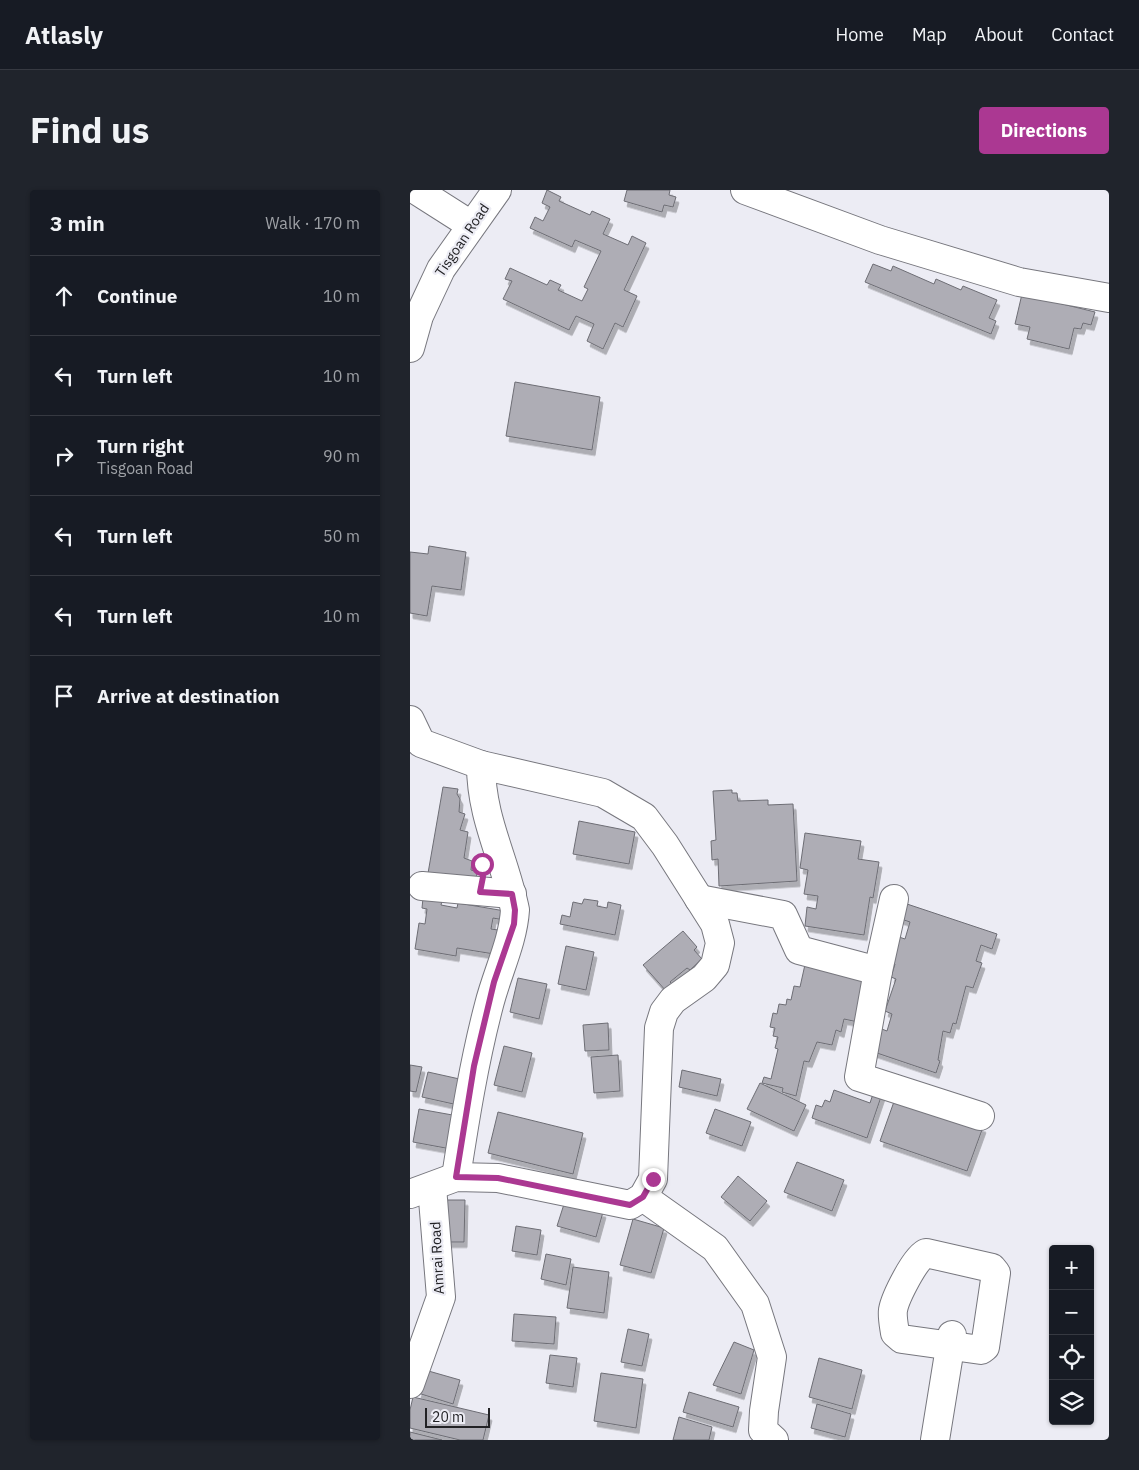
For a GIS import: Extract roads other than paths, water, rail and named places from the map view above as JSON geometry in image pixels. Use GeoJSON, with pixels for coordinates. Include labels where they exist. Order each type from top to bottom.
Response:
{"type":"FeatureCollection","features":[{"type":"Feature","properties":{"kind":"street"},"geometry":{"type":"LineString","coordinates":[[416,190],[470,225]]}},
{"type":"Feature","properties":{"kind":"street","name":"Tisgoan Road"},"geometry":{"type":"LineString","coordinates":[[410,348],[419,316],[440,269],[497,190]]}},
{"type":"Feature","properties":{"kind":"street"},"geometry":{"type":"LineString","coordinates":[[745,190],[880,240],[1019,282],[1109,298]]}},
{"type":"Feature","properties":{"kind":"street"},"geometry":{"type":"LineString","coordinates":[[414,736],[481,765],[603,793],[628,808],[644,818],[665,845],[715,924],[720,943],[715,965],[704,978],[673,1000],[664,1012],[659,1028],[653,1179],[643,1197],[630,1205],[498,1178],[433,1186],[474,1066],[494,982],[514,924],[515,910],[512,894],[485,809],[481,788],[481,765]]}},
{"type":"Feature","properties":{"kind":"street"},"geometry":{"type":"LineString","coordinates":[[466,804],[483,871],[480,892]]}},
{"type":"Feature","properties":{"kind":"street"},"geometry":{"type":"LineString","coordinates":[[422,886],[512,894]]}},
{"type":"Feature","properties":{"kind":"street"},"geometry":{"type":"LineString","coordinates":[[699,899],[783,915],[799,950],[878,971]]}},
{"type":"Feature","properties":{"kind":"street"},"geometry":{"type":"LineString","coordinates":[[894,899],[878,971],[859,1077],[980,1116]]}},
{"type":"Feature","properties":{"kind":"street","name":"Amrai Road"},"geometry":{"type":"LineString","coordinates":[[410,1384],[441,1297],[433,1186]]}},
{"type":"Feature","properties":{"kind":"street"},"geometry":{"type":"LineString","coordinates":[[643,1197],[715,1248],[755,1304],[772,1357],[764,1412],[764,1430],[774,1440]]}},
{"type":"Feature","properties":{"kind":"street"},"geometry":{"type":"LineString","coordinates":[[935,1440],[951,1341]]}}]}
